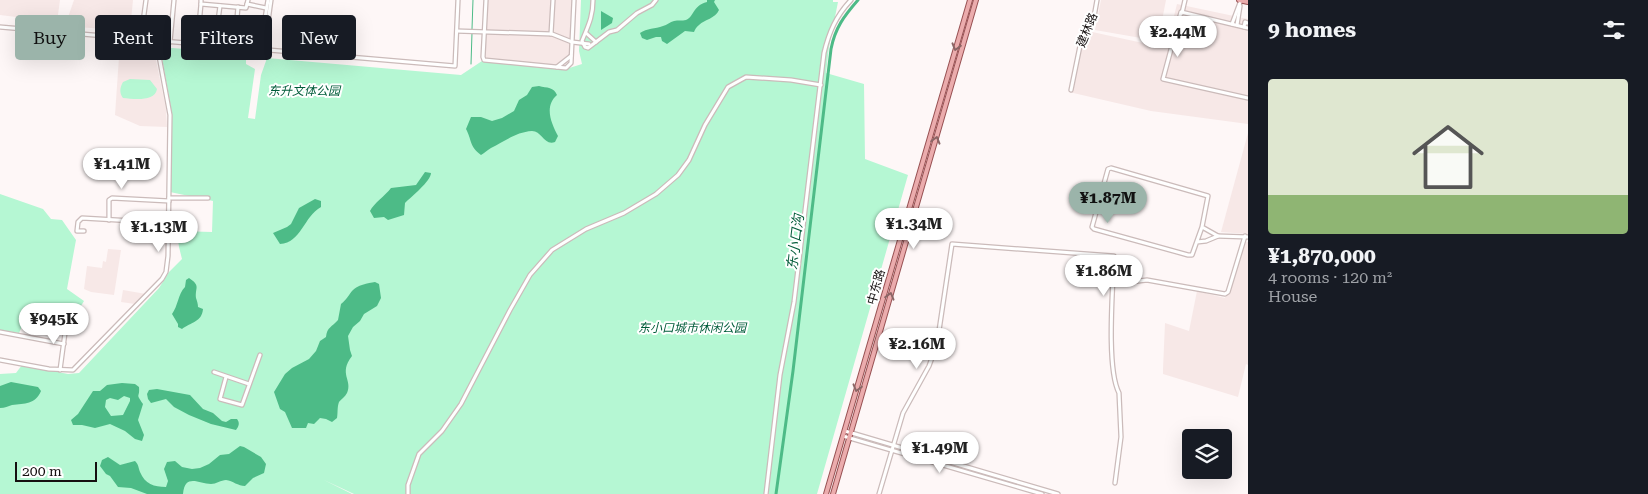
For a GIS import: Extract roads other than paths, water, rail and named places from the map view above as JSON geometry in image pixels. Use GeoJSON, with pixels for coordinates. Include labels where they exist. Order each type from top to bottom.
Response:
{"type":"FeatureCollection","features":[{"type":"Feature","properties":{"kind":"main road","name":"中东路"},"geometry":{"type":"LineString","coordinates":[[826,494],[970,0]]}},
{"type":"Feature","properties":{"kind":"main road","name":"中东路"},"geometry":{"type":"LineString","coordinates":[[833,494],[976,0]]}},
{"type":"Feature","properties":{"kind":"main road"},"geometry":{"type":"LineString","coordinates":[[1240,0],[1248,2]]}},
{"type":"Feature","properties":{"kind":"street"},"geometry":{"type":"LineString","coordinates":[[144,15],[146,0]]}},
{"type":"Feature","properties":{"kind":"street"},"geometry":{"type":"LineString","coordinates":[[171,32],[174,0]]}},
{"type":"Feature","properties":{"kind":"street"},"geometry":{"type":"LineString","coordinates":[[265,15],[269,0]]}},
{"type":"Feature","properties":{"kind":"street"},"geometry":{"type":"LineString","coordinates":[[267,15],[269,0]]}},
{"type":"Feature","properties":{"kind":"street"},"geometry":{"type":"LineString","coordinates":[[272,50],[455,66],[458,0]]}},
{"type":"Feature","properties":{"kind":"street"},"geometry":{"type":"LineString","coordinates":[[486,0],[483,57],[487,61],[568,68],[571,64],[572,55],[574,0]]}},
{"type":"Feature","properties":{"kind":"street"},"geometry":{"type":"LineString","coordinates":[[551,34],[553,0]]}},
{"type":"Feature","properties":{"kind":"street"},"geometry":{"type":"LineString","coordinates":[[582,43],[582,38],[586,33],[593,12],[593,0]]}},
{"type":"Feature","properties":{"kind":"street"},"geometry":{"type":"LineString","coordinates":[[582,43],[588,48],[609,32],[617,30],[637,13],[652,5],[656,0]]}},
{"type":"Feature","properties":{"kind":"street"},"geometry":{"type":"LineString","coordinates":[[766,494],[780,375],[794,302],[828,36],[837,18],[851,0]]}},
{"type":"Feature","properties":{"kind":"street","name":"建林路"},"geometry":{"type":"LineString","coordinates":[[1071,90],[1081,41],[1094,17],[1098,0]]}},
{"type":"Feature","properties":{"kind":"street"},"geometry":{"type":"LineString","coordinates":[[1185,0],[1163,79],[1248,98]]}},
{"type":"Feature","properties":{"kind":"street"},"geometry":{"type":"LineString","coordinates":[[1232,24],[1240,0]]}},
{"type":"Feature","properties":{"kind":"street"},"geometry":{"type":"LineString","coordinates":[[1237,25],[1240,0]]}},
{"type":"Feature","properties":{"kind":"street"},"geometry":{"type":"LineString","coordinates":[[200,15],[201,2],[246,8],[247,2],[266,8]]}},
{"type":"Feature","properties":{"kind":"street"},"geometry":{"type":"LineString","coordinates":[[219,15],[220,6]]}},
{"type":"Feature","properties":{"kind":"street"},"geometry":{"type":"LineString","coordinates":[[237,15],[238,7]]}},
{"type":"Feature","properties":{"kind":"street"},"geometry":{"type":"LineString","coordinates":[[1182,13],[1246,27],[1245,22],[1248,22]]}},
{"type":"Feature","properties":{"kind":"street"},"geometry":{"type":"LineString","coordinates":[[0,27],[95,35]]}},
{"type":"Feature","properties":{"kind":"street"},"geometry":{"type":"LineString","coordinates":[[457,30],[551,34],[572,42],[589,44]]}},
{"type":"Feature","properties":{"kind":"street"},"geometry":{"type":"LineString","coordinates":[[586,33],[596,42]]}},
{"type":"Feature","properties":{"kind":"street"},"geometry":{"type":"LineString","coordinates":[[557,67],[572,55]]}},
{"type":"Feature","properties":{"kind":"street"},"geometry":{"type":"LineString","coordinates":[[0,360],[60,370],[73,370],[162,279],[166,272],[169,223],[170,115],[160,60]]}},
{"type":"Feature","properties":{"kind":"street"},"geometry":{"type":"LineString","coordinates":[[408,494],[408,486],[419,454],[442,431],[460,404],[530,276],[552,250],[586,229],[629,210],[656,194],[678,175],[689,160],[705,125],[728,87],[746,78],[791,80],[821,85]]}},
{"type":"Feature","properties":{"kind":"street"},"geometry":{"type":"LineString","coordinates":[[1111,168],[1208,196],[1202,227],[1192,255],[1092,228],[1108,169],[1111,168]]}},
{"type":"Feature","properties":{"kind":"street"},"geometry":{"type":"LineString","coordinates":[[109,220],[109,200],[112,198],[169,200],[208,198]]}},
{"type":"Feature","properties":{"kind":"street"},"geometry":{"type":"LineString","coordinates":[[84,231],[77,231],[78,222],[82,218],[169,223]]}},
{"type":"Feature","properties":{"kind":"street"},"geometry":{"type":"LineString","coordinates":[[1202,227],[1218,236]]}},
{"type":"Feature","properties":{"kind":"street"},"geometry":{"type":"LineString","coordinates":[[1113,284],[1154,281],[1225,294],[1228,292],[1246,236],[1218,236],[1206,242],[1197,242]]}},
{"type":"Feature","properties":{"kind":"street"},"geometry":{"type":"LineString","coordinates":[[879,494],[903,413],[929,366],[937,344],[952,244],[1114,256],[1112,342],[1113,365],[1119,393],[1121,438],[1115,484]]}},
{"type":"Feature","properties":{"kind":"street"},"geometry":{"type":"LineString","coordinates":[[43,324],[65,333],[60,370]]}},
{"type":"Feature","properties":{"kind":"street"},"geometry":{"type":"LineString","coordinates":[[0,332],[64,344]]}},
{"type":"Feature","properties":{"kind":"street"},"geometry":{"type":"LineString","coordinates":[[226,377],[220,399],[242,405],[249,384],[255,374],[260,356]]}},
{"type":"Feature","properties":{"kind":"street"},"geometry":{"type":"LineString","coordinates":[[214,372],[249,384]]}},
{"type":"Feature","properties":{"kind":"street"},"geometry":{"type":"LineString","coordinates":[[844,433],[892,450],[1042,492],[1058,494]]}},
{"type":"Feature","properties":{"kind":"street"},"geometry":{"type":"LineString","coordinates":[[850,435],[893,445],[1042,492]]}},
{"type":"Feature","properties":{"kind":"waterway"},"geometry":{"type":"LineString","coordinates":[[472,29],[473,0]]}},
{"type":"Feature","properties":{"kind":"waterway","name":"东小口沟"},"geometry":{"type":"LineString","coordinates":[[776,494],[793,371],[831,49],[841,23],[848,11],[858,0]]}},
{"type":"Feature","properties":{"kind":"waterway"},"geometry":{"type":"LineString","coordinates":[[471,64],[472,33]]}},
{"type":"Feature","properties":{"kind":"park label","name":"东升文体公园"},"geometry":{"type":"Point","coordinates":[304,91]}},
{"type":"Feature","properties":{"kind":"park label","name":"东小口城市休闲公园"},"geometry":{"type":"Point","coordinates":[692,328]}}]}
